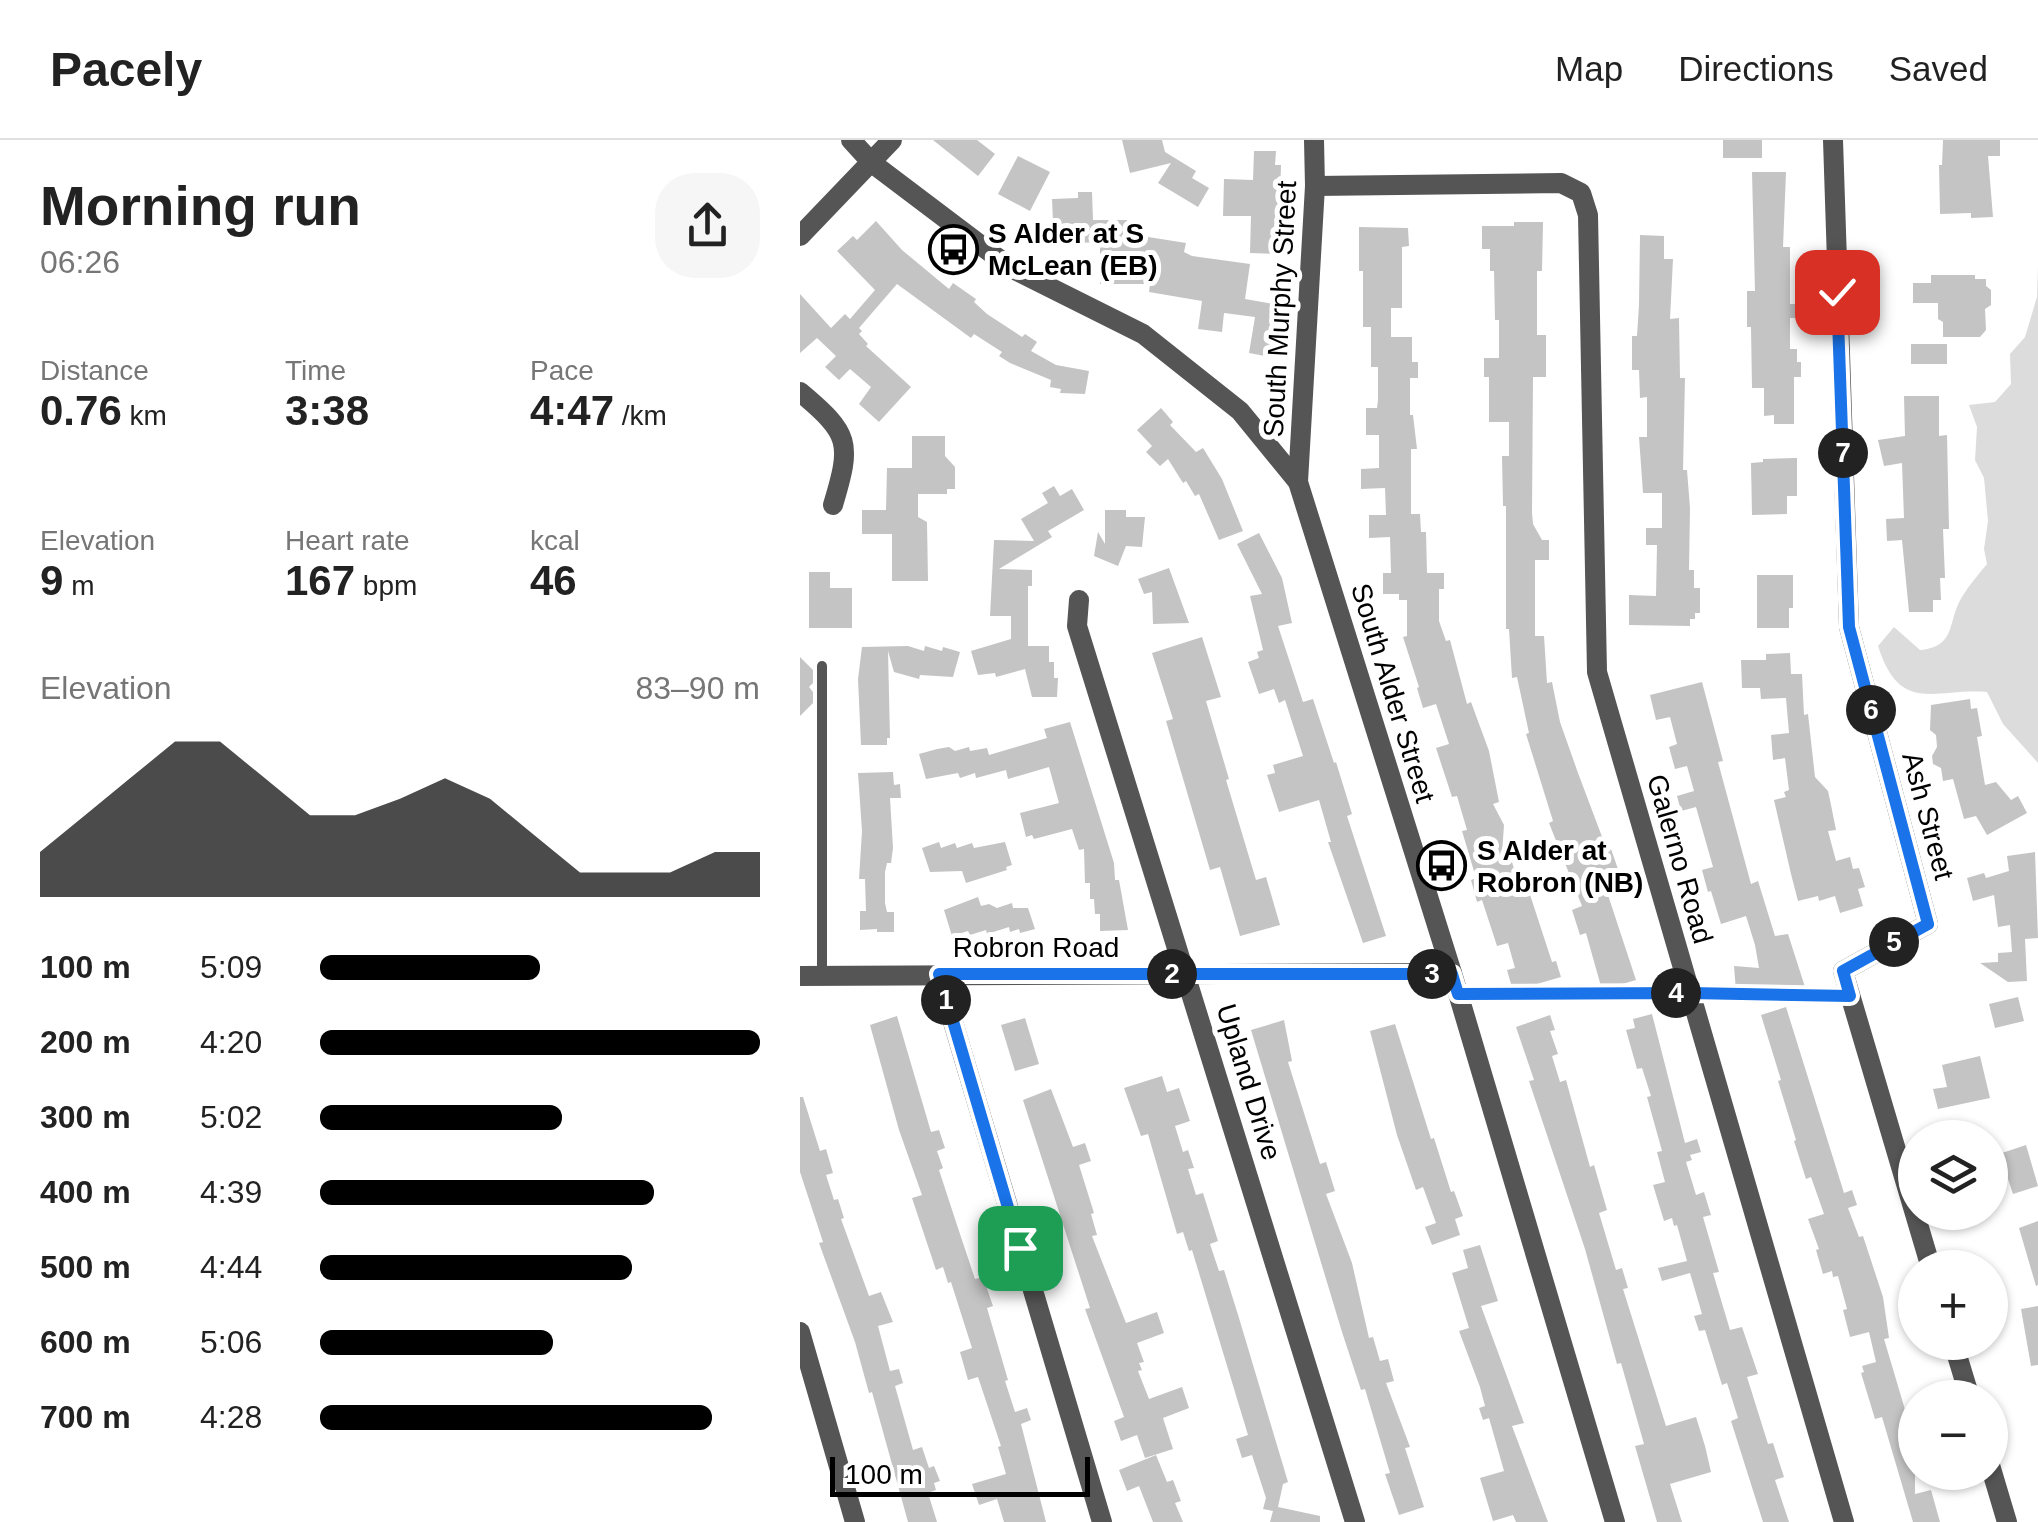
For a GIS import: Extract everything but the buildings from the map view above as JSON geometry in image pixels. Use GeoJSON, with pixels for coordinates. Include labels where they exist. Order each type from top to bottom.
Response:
{"type":"FeatureCollection","features":[{"type":"Feature","properties":{"kind":"street","name":"South Alder Street"},"geometry":{"type":"LineString","coordinates":[[850,140],[872,162],[1012,268],[1143,334],[1240,411],[1298,482],[1455,984],[1615,1522]]}},
{"type":"Feature","properties":{"kind":"street"},"geometry":{"type":"LineString","coordinates":[[800,236],[892,140]]}},
{"type":"Feature","properties":{"kind":"street","name":"South Murphy Street"},"geometry":{"type":"LineString","coordinates":[[1298,482],[1314,140]]}},
{"type":"Feature","properties":{"kind":"street","name":"Ash Street"},"geometry":{"type":"LineString","coordinates":[[1833,140],[1849,627],[1928,924],[1843,971],[1850,996]]}},
{"type":"Feature","properties":{"kind":"street","name":"Galerno Road"},"geometry":{"type":"LineString","coordinates":[[1314,186],[1561,183],[1581,194],[1588,215],[1597,672],[1844,1522]]}},
{"type":"Feature","properties":{"kind":"street"},"geometry":{"type":"LineString","coordinates":[[800,392],[831,418],[844,440],[841,477],[832,504]]}},
{"type":"Feature","properties":{"kind":"street","name":"Upland Drive"},"geometry":{"type":"LineString","coordinates":[[1079,600],[1077,626],[1356,1522]]}},
{"type":"Feature","properties":{"kind":"street"},"geometry":{"type":"LineString","coordinates":[[939,974],[1102,1522]]}},
{"type":"Feature","properties":{"kind":"street","name":"Robron Road"},"geometry":{"type":"LineString","coordinates":[[800,976],[1187,974],[1455,984]]}},
{"type":"Feature","properties":{"kind":"street"},"geometry":{"type":"LineString","coordinates":[[1850,996],[1926,1250]]}},
{"type":"Feature","properties":{"kind":"street"},"geometry":{"type":"LineString","coordinates":[[800,1332],[855,1522]]}},
{"type":"Feature","properties":{"kind":"street"},"geometry":{"type":"LineString","coordinates":[[1997,1490],[2007,1522]]}},
{"type":"Feature","properties":{"kind":"lane"},"geometry":{"type":"LineString","coordinates":[[822,666],[822,976]]}},
{"type":"Feature","properties":{"kind":"path"},"geometry":{"type":"LineString","coordinates":[[1455,984],[1850,996]]}},
{"type":"Feature","properties":{"kind":"shaded area"},"geometry":{"type":"Polygon","coordinates":[[[2038,266],[2038,763],[2003,724],[1987,692],[1935,694],[1908,690],[1887,668],[1878,646],[1894,627],[1920,650],[1940,644],[1962,597],[1987,564],[1984,478],[1975,460],[1977,427],[1969,405],[1995,402],[2011,384],[2010,354],[2025,337],[2037,297],[2038,266]]]}},
{"type":"Feature","properties":{"kind":"place","name":"S Alder at S McLean (EB)"},"geometry":{"type":"Point","coordinates":[953,249]}},
{"type":"Feature","properties":{"kind":"place","name":"S Alder at Robron (NB)"},"geometry":{"type":"Point","coordinates":[1442,866]}},
{"type":"Feature","properties":{"kind":"route"},"geometry":{"type":"LineString","coordinates":[[1020,1248],[939,974],[1452,974],[1458,994],[1850,996],[1843,971],[1928,924],[1849,627],[1837,292]]}}]}
